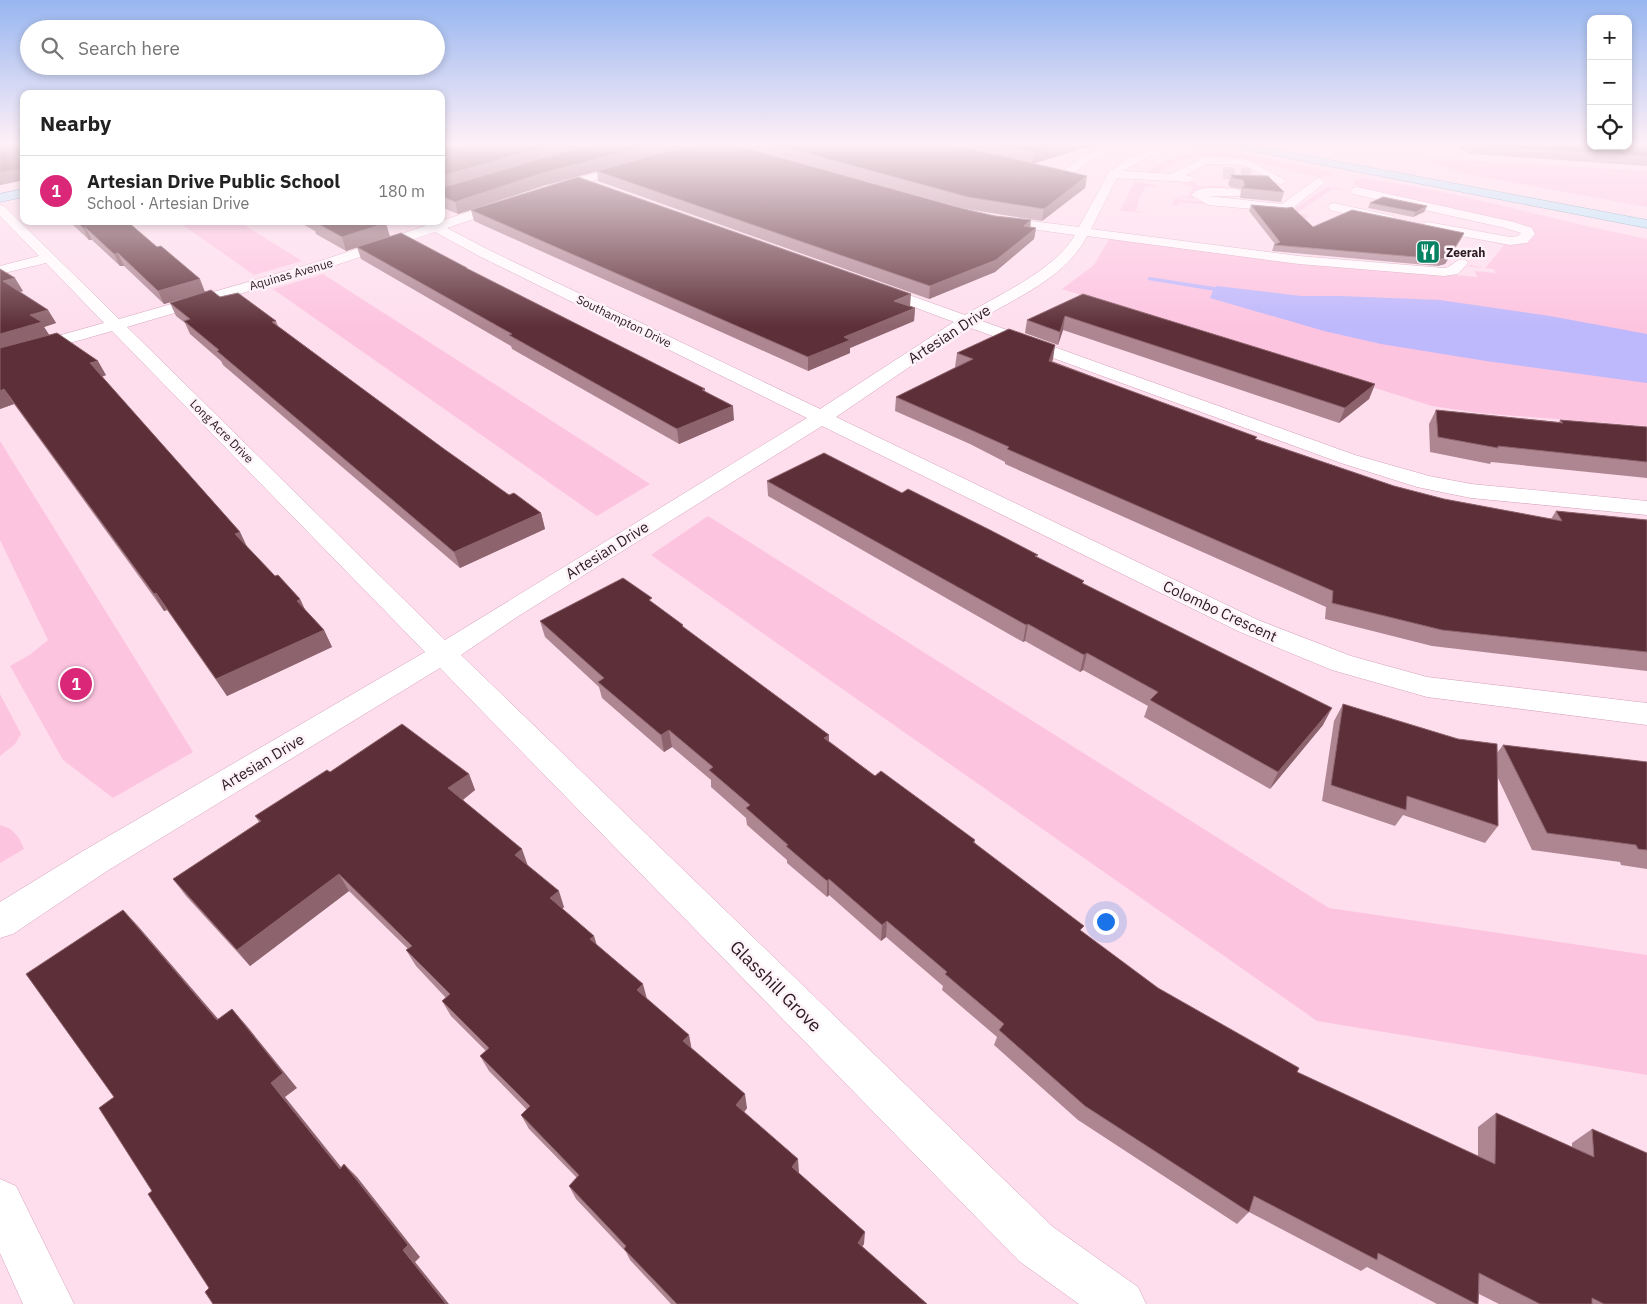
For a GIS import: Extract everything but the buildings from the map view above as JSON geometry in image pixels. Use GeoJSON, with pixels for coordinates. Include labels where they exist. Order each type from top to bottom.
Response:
{"type":"FeatureCollection","features":[{"type":"Feature","properties":{"kind":"main road"},"geometry":{"type":"LineString","coordinates":[[1553,206],[1647,224]]}},
{"type":"Feature","properties":{"kind":"main road"},"geometry":{"type":"LineString","coordinates":[[1609,206],[1647,213]]}},
{"type":"Feature","properties":{"kind":"street","name":"Aquinas Avenue"},"geometry":{"type":"LineString","coordinates":[[445,220],[496,206]]}},
{"type":"Feature","properties":{"kind":"street","name":"Artesian Drive"},"geometry":{"type":"LineString","coordinates":[[0,922],[95,861],[443,654],[822,417],[967,320],[1055,267],[1076,246],[1084,233],[1095,206]]}},
{"type":"Feature","properties":{"kind":"street"},"geometry":{"type":"LineString","coordinates":[[1251,206],[1279,209],[1287,206]]}},
{"type":"Feature","properties":{"kind":"street"},"geometry":{"type":"LineString","coordinates":[[1420,225],[1510,241],[1522,240],[1528,234],[1526,231],[1509,225],[1423,206]]}},
{"type":"Feature","properties":{"kind":"street"},"geometry":{"type":"LineString","coordinates":[[1334,207],[1401,221]]}},
{"type":"Feature","properties":{"kind":"street","name":"Long Acre Drive"},"geometry":{"type":"LineString","coordinates":[[0,209],[14,231],[49,258],[116,324],[443,654]]}},
{"type":"Feature","properties":{"kind":"street"},"geometry":{"type":"LineString","coordinates":[[979,218],[1299,260],[1444,272],[1453,271],[1461,263]]}},
{"type":"Feature","properties":{"kind":"street","name":"Aquinas Avenue"},"geometry":{"type":"LineString","coordinates":[[0,358],[319,266],[429,225]]}},
{"type":"Feature","properties":{"kind":"street","name":"Southampton Drive"},"geometry":{"type":"LineString","coordinates":[[434,225],[484,253],[822,417]]}},
{"type":"Feature","properties":{"kind":"street"},"geometry":{"type":"LineString","coordinates":[[0,270],[49,258]]}},
{"type":"Feature","properties":{"kind":"street"},"geometry":{"type":"LineString","coordinates":[[859,282],[1348,459],[1425,482],[1471,492],[1647,508]]}},
{"type":"Feature","properties":{"kind":"street","name":"Colombo Crescent"},"geometry":{"type":"LineString","coordinates":[[822,417],[1249,626],[1342,664],[1427,687],[1647,714]]}},
{"type":"Feature","properties":{"kind":"street","name":"Glasshill Grove"},"geometry":{"type":"LineString","coordinates":[[443,654],[1036,1244],[1122,1304]]}},
{"type":"Feature","properties":{"kind":"street"},"geometry":{"type":"LineString","coordinates":[[0,1202],[49,1304]]}},
{"type":"Feature","properties":{"kind":"shaded area"},"geometry":{"type":"Polygon","coordinates":[[[1123,206],[1137,206],[1136,211],[1148,213],[1120,211],[1123,206]]]}},
{"type":"Feature","properties":{"kind":"shaded area"},"geometry":{"type":"Polygon","coordinates":[[[1217,206],[1241,206],[1291,211],[1299,206],[1307,206],[1297,213],[1309,216],[1303,219],[1294,214],[1217,206]]]}},
{"type":"Feature","properties":{"kind":"shaded area"},"geometry":{"type":"Polygon","coordinates":[[[1433,206],[1503,206],[1647,239],[1647,426],[1479,413],[1432,406],[1062,289],[1094,265],[1109,239],[1287,261],[1478,277],[1474,271],[1496,273],[1493,269],[1466,266],[1471,265],[1485,268],[1504,245],[1489,242],[1525,243],[1535,234],[1532,230],[1433,206]]]}},
{"type":"Feature","properties":{"kind":"shaded area"},"geometry":{"type":"Polygon","coordinates":[[[183,225],[244,225],[302,261],[254,275],[183,225]]]}},
{"type":"Feature","properties":{"kind":"shaded area"},"geometry":{"type":"Polygon","coordinates":[[[323,274],[650,484],[597,516],[273,289],[323,274]]]}},
{"type":"Feature","properties":{"kind":"shaded area"},"geometry":{"type":"Polygon","coordinates":[[[1217,286],[1301,296],[1440,300],[1550,316],[1647,334],[1647,383],[1486,361],[1381,344],[1324,331],[1210,298],[1214,288],[1217,286]]]}},
{"type":"Feature","properties":{"kind":"shaded area"},"geometry":{"type":"Polygon","coordinates":[[[0,441],[193,752],[113,798],[63,760],[10,666],[31,654],[48,640],[0,540],[0,441]]]}},
{"type":"Feature","properties":{"kind":"shaded area"},"geometry":{"type":"Polygon","coordinates":[[[708,516],[1329,908],[1647,955],[1647,1075],[1317,1021],[651,555],[708,516]]]}},
{"type":"Feature","properties":{"kind":"shaded area"},"geometry":{"type":"Polygon","coordinates":[[[0,694],[21,734],[15,744],[0,756],[0,694]]]}},
{"type":"Feature","properties":{"kind":"shaded area"},"geometry":{"type":"Polygon","coordinates":[[[0,825],[15,834],[24,849],[0,863],[0,825]]]}},
{"type":"Feature","properties":{"kind":"waterway"},"geometry":{"type":"LineString","coordinates":[[1150,279],[1227,291]]}},
{"type":"Feature","properties":{"kind":"place","name":"Zeerah"},"geometry":{"type":"Point","coordinates":[1428,252]}},
{"type":"Feature","properties":{"kind":"place","name":"Artesian Drive Public School"},"geometry":{"type":"Point","coordinates":[76,684]}}]}
